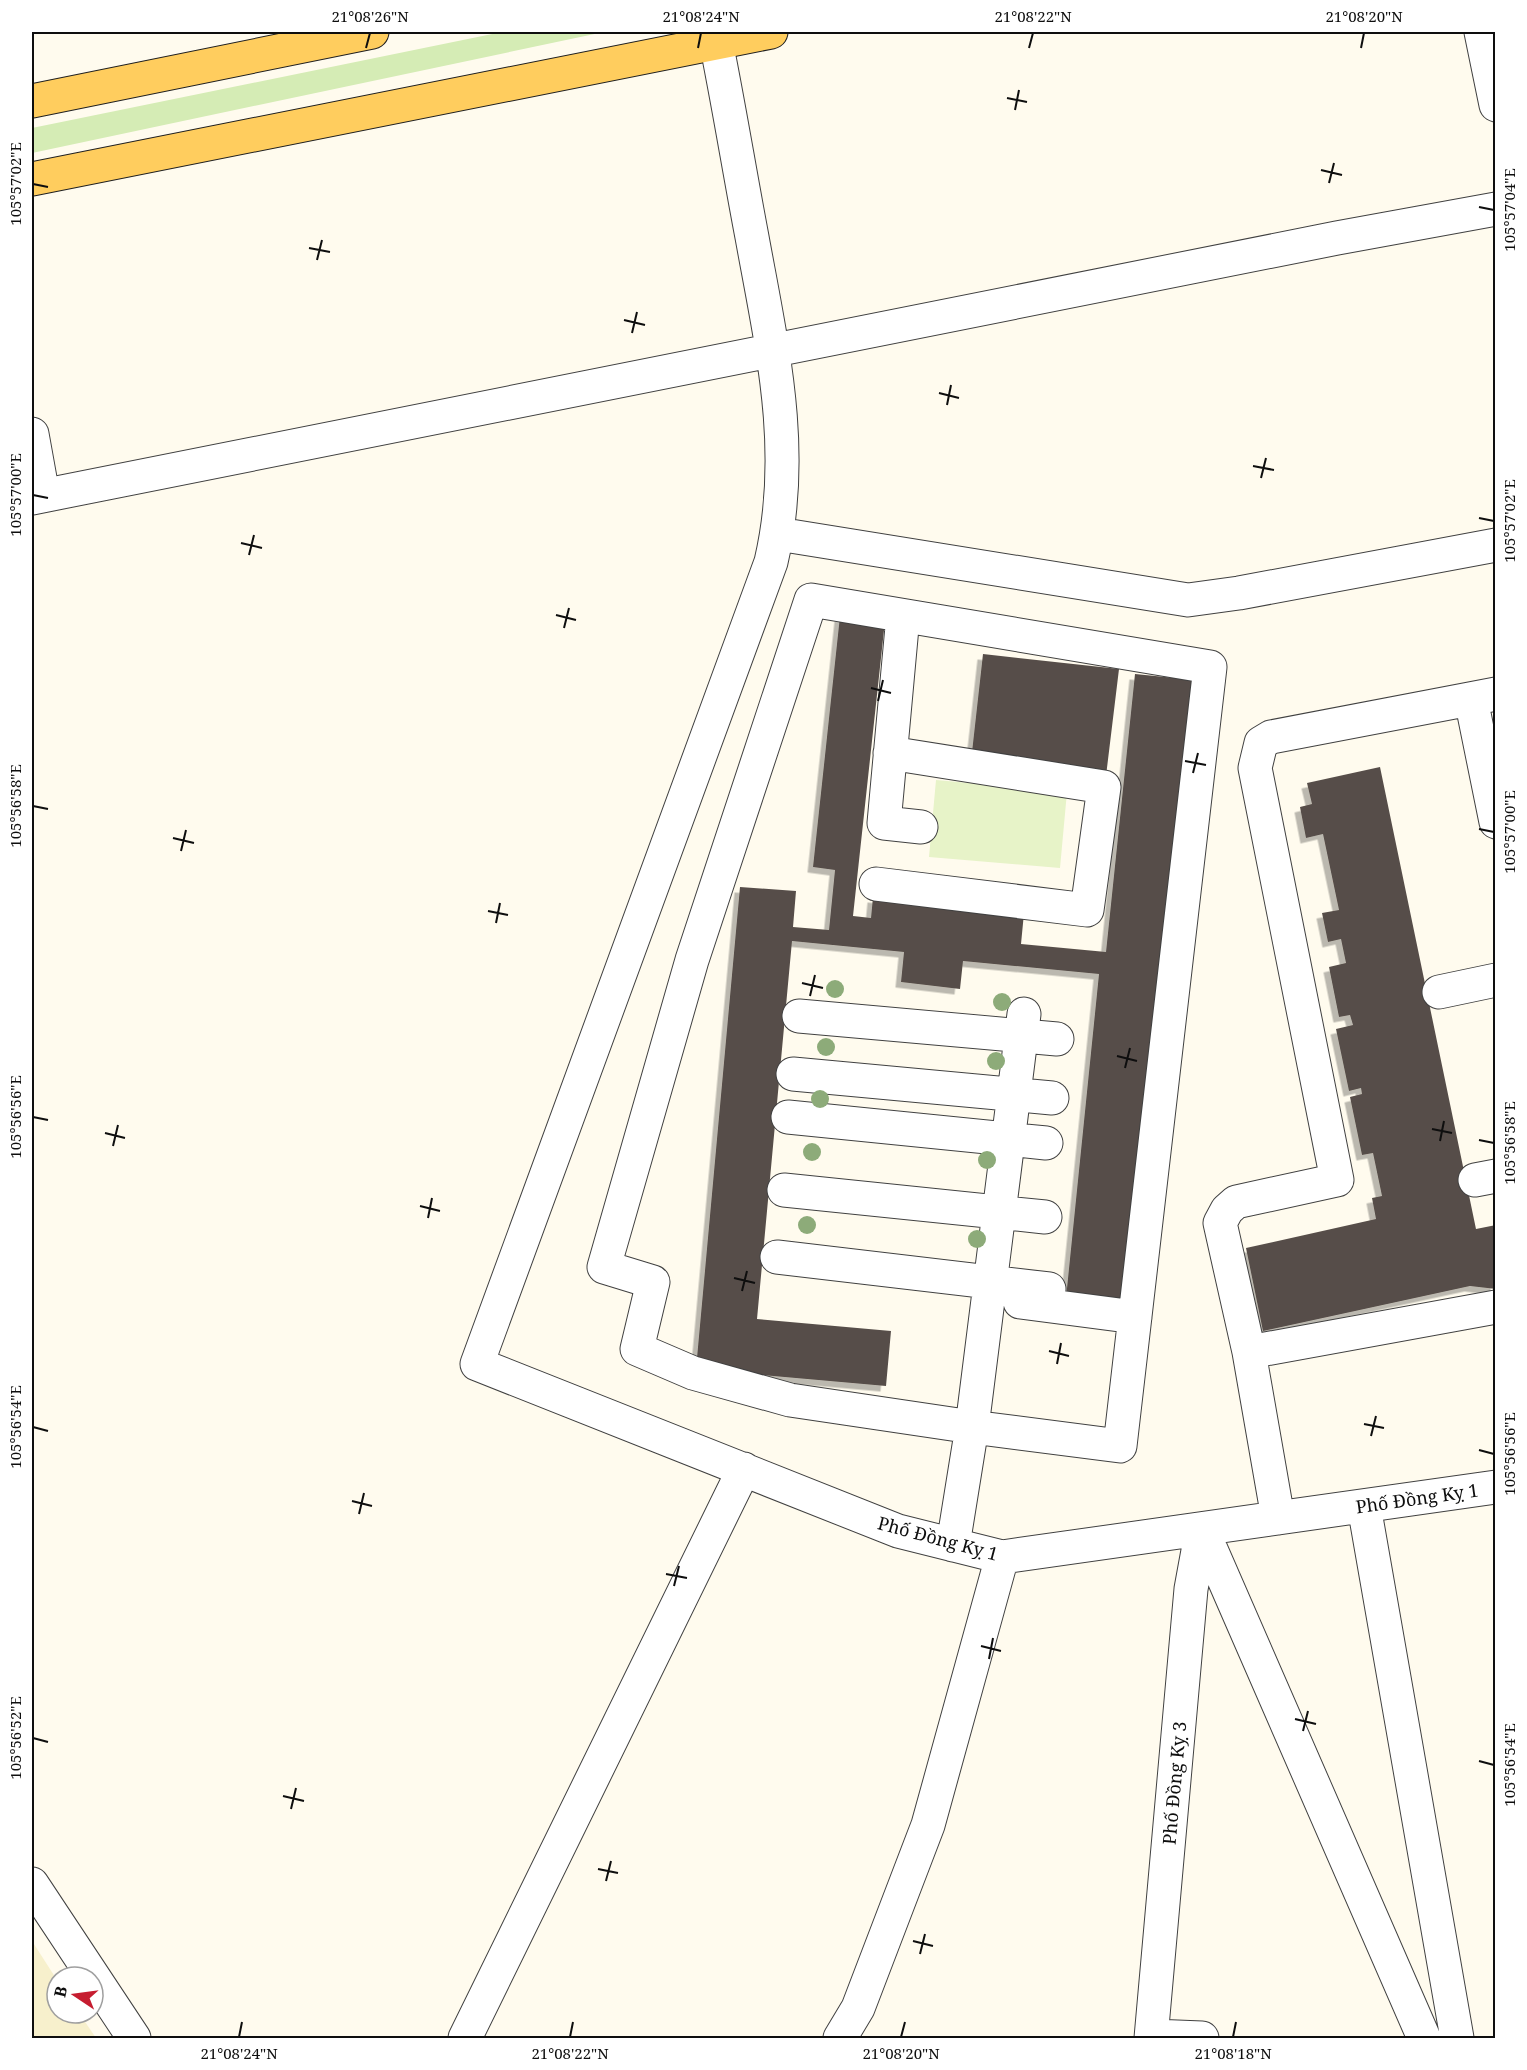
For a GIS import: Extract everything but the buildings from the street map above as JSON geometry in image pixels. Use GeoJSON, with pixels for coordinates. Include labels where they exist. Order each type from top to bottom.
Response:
{"type":"FeatureCollection","features":[{"type":"Feature","properties":{"kind":"main road"},"geometry":{"type":"LineString","coordinates":[[32,101],[372,32]]}},
{"type":"Feature","properties":{"kind":"main road"},"geometry":{"type":"LineString","coordinates":[[32,179],[715,37],[771,32]]}},
{"type":"Feature","properties":{"kind":"street"},"geometry":{"type":"LineString","coordinates":[[1481,32],[1496,105]]}},
{"type":"Feature","properties":{"kind":"street"},"geometry":{"type":"LineString","coordinates":[[715,37],[772,350],[782,425],[783,488],[778,534],[1188,600],[1239,593],[1496,545]]}},
{"type":"Feature","properties":{"kind":"street"},"geometry":{"type":"LineString","coordinates":[[32,434],[37,497],[1337,238],[1496,209]]}},
{"type":"Feature","properties":{"kind":"street","name":"Phố Đồng Kỵ 1"},"geometry":{"type":"LineString","coordinates":[[778,534],[771,562],[477,1364],[898,1531],[1002,1557],[1496,1487]]}},
{"type":"Feature","properties":{"kind":"street"},"geometry":{"type":"LineString","coordinates":[[811,600],[1210,667],[1135,1317],[1120,1446],[790,1400],[693,1373],[636,1349],[653,1282],[604,1267],[692,960],[811,600]]}},
{"type":"Feature","properties":{"kind":"street"},"geometry":{"type":"LineString","coordinates":[[903,616],[884,823],[921,827]]}},
{"type":"Feature","properties":{"kind":"street"},"geometry":{"type":"LineString","coordinates":[[1278,1518],[1249,1352],[1220,1223],[1227,1210],[1236,1202],[1246,1198],[1337,1180],[1255,768],[1261,743],[1271,737],[1483,696],[1496,822]]}},
{"type":"Feature","properties":{"kind":"street"},"geometry":{"type":"LineString","coordinates":[[876,884],[1087,910],[1104,787],[890,753]]}},
{"type":"Feature","properties":{"kind":"street"},"geometry":{"type":"LineString","coordinates":[[1440,992],[1496,980]]}},
{"type":"Feature","properties":{"kind":"street"},"geometry":{"type":"LineString","coordinates":[[799,1016],[1023,1025],[1057,1039]]}},
{"type":"Feature","properties":{"kind":"street"},"geometry":{"type":"LineString","coordinates":[[953,1545],[972,1427],[1023,1025]]}},
{"type":"Feature","properties":{"kind":"street"},"geometry":{"type":"LineString","coordinates":[[793,1074],[1052,1098]]}},
{"type":"Feature","properties":{"kind":"street"},"geometry":{"type":"LineString","coordinates":[[788,1117],[1046,1143]]}},
{"type":"Feature","properties":{"kind":"street"},"geometry":{"type":"LineString","coordinates":[[784,1190],[1045,1218]]}},
{"type":"Feature","properties":{"kind":"street"},"geometry":{"type":"LineString","coordinates":[[777,1257],[989,1290],[1135,1317]]}},
{"type":"Feature","properties":{"kind":"street"},"geometry":{"type":"LineString","coordinates":[[989,1290],[1050,1289]]}},
{"type":"Feature","properties":{"kind":"street"},"geometry":{"type":"LineString","coordinates":[[1249,1352],[1496,1307]]}},
{"type":"Feature","properties":{"kind":"street"},"geometry":{"type":"LineString","coordinates":[[465,2038],[744,1469]]}},
{"type":"Feature","properties":{"kind":"street"},"geometry":{"type":"LineString","coordinates":[[1364,1506],[1457,2038]]}},
{"type":"Feature","properties":{"kind":"street"},"geometry":{"type":"LineString","coordinates":[[1202,1528],[1424,2038]]}},
{"type":"Feature","properties":{"kind":"street","name":"Phố Đồng Kỵ 3"},"geometry":{"type":"LineString","coordinates":[[1151,2037],[1191,1589],[1202,1528]]}},
{"type":"Feature","properties":{"kind":"street"},"geometry":{"type":"LineString","coordinates":[[840,2038],[858,2008],[928,1825],[1002,1557]]}},
{"type":"Feature","properties":{"kind":"street"},"geometry":{"type":"LineString","coordinates":[[32,1884],[134,2038]]}},
{"type":"Feature","properties":{"kind":"street"},"geometry":{"type":"LineString","coordinates":[[1151,2037],[1202,2038]]}},
{"type":"Feature","properties":{"kind":"shaded area"},"geometry":{"type":"Polygon","coordinates":[[[32,1941],[47,1965],[45,1965],[45,2025],[87,2025],[96,2038],[32,2038],[32,1941]]]}},
{"type":"Feature","properties":{"kind":"green space"},"geometry":{"type":"Polygon","coordinates":[[[502,32],[604,32],[32,153],[32,128],[502,32]]]}},
{"type":"Feature","properties":{"kind":"green space"},"geometry":{"type":"Polygon","coordinates":[[[936,780],[1067,792],[1060,868],[929,857],[936,780]]]}}]}
